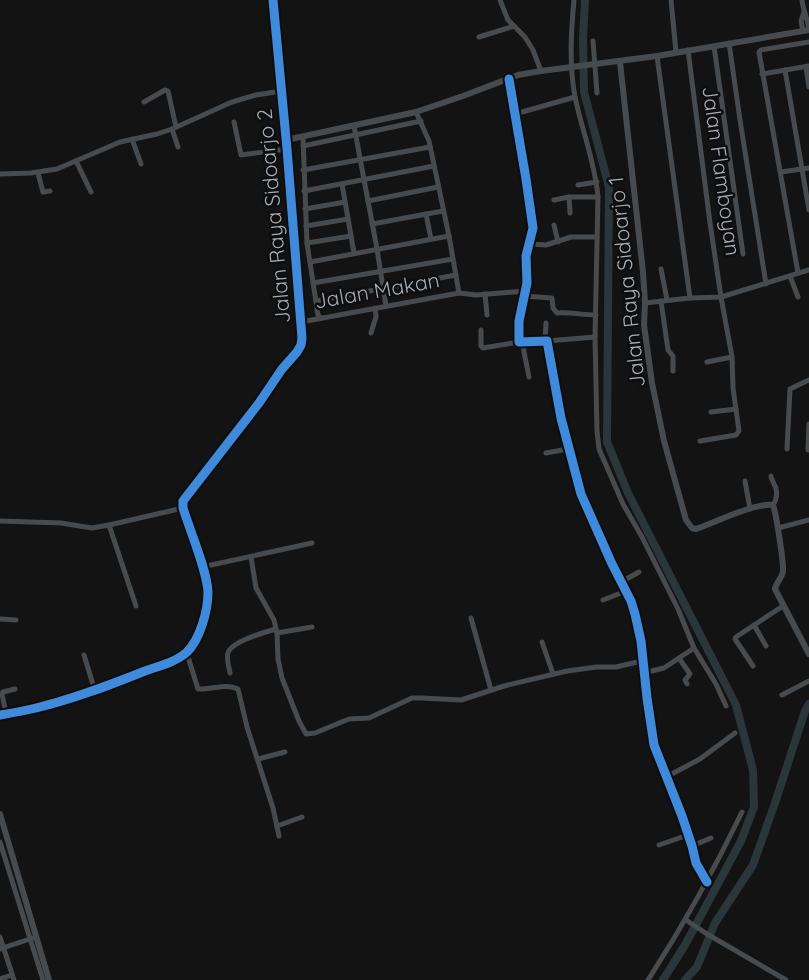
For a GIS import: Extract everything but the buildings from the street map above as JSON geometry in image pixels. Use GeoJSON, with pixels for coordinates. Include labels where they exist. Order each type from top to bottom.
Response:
{"type":"FeatureCollection","features":[{"type":"Feature","properties":{"kind":"street","name":"Jalan Raya Sidoarjo 2"},"geometry":{"type":"LineString","coordinates":[[183,508],[186,497],[301,345],[305,321],[287,150],[290,140],[282,91],[273,0]]}},
{"type":"Feature","properties":{"kind":"street"},"geometry":{"type":"LineString","coordinates":[[500,0],[508,20],[525,37],[541,70]]}},
{"type":"Feature","properties":{"kind":"street"},"geometry":{"type":"LineString","coordinates":[[574,0],[572,30],[575,97],[597,182],[598,197],[596,338],[599,449],[623,504],[678,609],[694,648],[716,684],[726,706]]}},
{"type":"Feature","properties":{"kind":"street"},"geometry":{"type":"LineString","coordinates":[[670,0],[676,52]]}},
{"type":"Feature","properties":{"kind":"street"},"geometry":{"type":"LineString","coordinates":[[290,140],[416,112],[509,78],[541,70],[620,62],[807,30],[802,0]]}},
{"type":"Feature","properties":{"kind":"street"},"geometry":{"type":"LineString","coordinates":[[479,37],[514,26]]}},
{"type":"Feature","properties":{"kind":"street"},"geometry":{"type":"LineString","coordinates":[[593,41],[597,93]]}},
{"type":"Feature","properties":{"kind":"street"},"geometry":{"type":"LineString","coordinates":[[798,273],[759,51],[809,42]]}},
{"type":"Feature","properties":{"kind":"street"},"geometry":{"type":"LineString","coordinates":[[729,43],[766,284]]}},
{"type":"Feature","properties":{"kind":"street"},"geometry":{"type":"LineString","coordinates":[[714,46],[743,254]]}},
{"type":"Feature","properties":{"kind":"street","name":"Jalan Flamboyan"},"geometry":{"type":"LineString","coordinates":[[688,50],[710,223],[732,357],[733,388],[740,431],[738,434],[700,441]]}},
{"type":"Feature","properties":{"kind":"street"},"geometry":{"type":"LineString","coordinates":[[657,56],[690,298]]}},
{"type":"Feature","properties":{"kind":"street","name":"Jalan Raya Sidoarjo 1"},"geometry":{"type":"LineString","coordinates":[[620,62],[643,272],[644,325],[652,383],[664,441],[686,520],[692,528],[696,529],[750,509],[773,505]]}},
{"type":"Feature","properties":{"kind":"street"},"geometry":{"type":"LineString","coordinates":[[762,74],[807,66],[809,87]]}},
{"type":"Feature","properties":{"kind":"street"},"geometry":{"type":"LineString","coordinates":[[785,70],[809,210]]}},
{"type":"Feature","properties":{"kind":"street"},"geometry":{"type":"LineString","coordinates":[[509,78],[533,228],[526,256],[526,283],[519,321],[529,377]]}},
{"type":"Feature","properties":{"kind":"street"},"geometry":{"type":"LineString","coordinates":[[144,102],[165,90],[168,91],[178,147]]}},
{"type":"Feature","properties":{"kind":"street"},"geometry":{"type":"LineString","coordinates":[[0,174],[57,169],[120,142],[174,128],[232,102],[282,91]]}},
{"type":"Feature","properties":{"kind":"street"},"geometry":{"type":"LineString","coordinates":[[515,114],[575,97]]}},
{"type":"Feature","properties":{"kind":"street"},"geometry":{"type":"LineString","coordinates":[[416,112],[429,141],[459,293]]}},
{"type":"Feature","properties":{"kind":"street"},"geometry":{"type":"LineString","coordinates":[[303,146],[421,121]]}},
{"type":"Feature","properties":{"kind":"street"},"geometry":{"type":"LineString","coordinates":[[234,123],[241,155],[287,150]]}},
{"type":"Feature","properties":{"kind":"street"},"geometry":{"type":"LineString","coordinates":[[354,126],[386,306]]}},
{"type":"Feature","properties":{"kind":"street"},"geometry":{"type":"LineString","coordinates":[[303,137],[307,243],[318,315],[321,318]]}},
{"type":"Feature","properties":{"kind":"street"},"geometry":{"type":"LineString","coordinates":[[132,139],[141,164]]}},
{"type":"Feature","properties":{"kind":"street"},"geometry":{"type":"LineString","coordinates":[[303,170],[430,147]]}},
{"type":"Feature","properties":{"kind":"street"},"geometry":{"type":"LineString","coordinates":[[76,161],[91,192]]}},
{"type":"Feature","properties":{"kind":"street"},"geometry":{"type":"LineString","coordinates":[[304,191],[434,166]]}},
{"type":"Feature","properties":{"kind":"street"},"geometry":{"type":"LineString","coordinates":[[781,172],[809,168]]}},
{"type":"Feature","properties":{"kind":"street"},"geometry":{"type":"LineString","coordinates":[[38,172],[43,192],[50,191]]}},
{"type":"Feature","properties":{"kind":"street"},"geometry":{"type":"LineString","coordinates":[[578,184],[597,182]]}},
{"type":"Feature","properties":{"kind":"street"},"geometry":{"type":"LineString","coordinates":[[342,184],[354,254]]}},
{"type":"Feature","properties":{"kind":"street"},"geometry":{"type":"LineString","coordinates":[[368,201],[438,187]]}},
{"type":"Feature","properties":{"kind":"street"},"geometry":{"type":"LineString","coordinates":[[554,200],[569,197],[598,197]]}},
{"type":"Feature","properties":{"kind":"street"},"geometry":{"type":"LineString","coordinates":[[569,197],[570,213]]}},
{"type":"Feature","properties":{"kind":"street"},"geometry":{"type":"LineString","coordinates":[[304,209],[345,202]]}},
{"type":"Feature","properties":{"kind":"street"},"geometry":{"type":"LineString","coordinates":[[372,224],[443,211]]}},
{"type":"Feature","properties":{"kind":"street"},"geometry":{"type":"LineString","coordinates":[[426,214],[431,239]]}},
{"type":"Feature","properties":{"kind":"street"},"geometry":{"type":"LineString","coordinates":[[306,226],[348,219]]}},
{"type":"Feature","properties":{"kind":"street"},"geometry":{"type":"LineString","coordinates":[[554,225],[558,242]]}},
{"type":"Feature","properties":{"kind":"street"},"geometry":{"type":"LineString","coordinates":[[307,243],[351,236]]}},
{"type":"Feature","properties":{"kind":"street"},"geometry":{"type":"LineString","coordinates":[[310,262],[449,236]]}},
{"type":"Feature","properties":{"kind":"street"},"geometry":{"type":"LineString","coordinates":[[529,244],[546,245],[577,237],[597,237]]}},
{"type":"Feature","properties":{"kind":"street"},"geometry":{"type":"LineString","coordinates":[[313,283],[453,259]]}},
{"type":"Feature","properties":{"kind":"street"},"geometry":{"type":"LineString","coordinates":[[662,269],[668,351],[673,357],[673,371]]}},
{"type":"Feature","properties":{"kind":"street"},"geometry":{"type":"LineString","coordinates":[[645,303],[721,297],[809,270]]}},
{"type":"Feature","properties":{"kind":"street"},"geometry":{"type":"LineString","coordinates":[[316,301],[456,275]]}},
{"type":"Feature","properties":{"kind":"street"},"geometry":{"type":"LineString","coordinates":[[790,276],[798,297]]}},
{"type":"Feature","properties":{"kind":"street","name":"Jalan Makan"},"geometry":{"type":"LineString","coordinates":[[305,321],[459,293],[524,294],[552,298],[557,313],[573,312],[596,315]]}},
{"type":"Feature","properties":{"kind":"street"},"geometry":{"type":"LineString","coordinates":[[485,294],[488,315]]}},
{"type":"Feature","properties":{"kind":"street"},"geometry":{"type":"LineString","coordinates":[[371,333],[376,317],[375,308]]}},
{"type":"Feature","properties":{"kind":"street"},"geometry":{"type":"LineString","coordinates":[[546,322],[546,341],[568,449],[585,503],[631,601],[637,621],[654,745],[692,846],[696,863],[707,882]]}},
{"type":"Feature","properties":{"kind":"street"},"geometry":{"type":"LineString","coordinates":[[480,330],[483,348],[521,342],[596,338]]}},
{"type":"Feature","properties":{"kind":"street"},"geometry":{"type":"LineString","coordinates":[[707,362],[732,357]]}},
{"type":"Feature","properties":{"kind":"street"},"geometry":{"type":"LineString","coordinates":[[787,449],[790,389],[809,380]]}},
{"type":"Feature","properties":{"kind":"street"},"geometry":{"type":"LineString","coordinates":[[711,412],[736,409]]}},
{"type":"Feature","properties":{"kind":"street"},"geometry":{"type":"LineString","coordinates":[[808,450],[809,424]]}},
{"type":"Feature","properties":{"kind":"street"},"geometry":{"type":"LineString","coordinates":[[546,453],[568,449]]}},
{"type":"Feature","properties":{"kind":"street"},"geometry":{"type":"LineString","coordinates":[[771,476],[771,481],[776,486],[777,500],[773,505],[783,571],[775,588],[809,654]]}},
{"type":"Feature","properties":{"kind":"street"},"geometry":{"type":"LineString","coordinates":[[745,482],[750,509]]}},
{"type":"Feature","properties":{"kind":"street"},"geometry":{"type":"LineString","coordinates":[[0,521],[62,523],[89,528],[183,508],[205,566],[208,592],[203,621],[187,657],[196,687],[199,689],[230,686],[238,689],[279,836]]}},
{"type":"Feature","properties":{"kind":"street"},"geometry":{"type":"LineString","coordinates":[[778,528],[809,520]]}},
{"type":"Feature","properties":{"kind":"street"},"geometry":{"type":"LineString","coordinates":[[109,525],[136,606]]}},
{"type":"Feature","properties":{"kind":"street"},"geometry":{"type":"LineString","coordinates":[[205,566],[312,543]]}},
{"type":"Feature","properties":{"kind":"street"},"geometry":{"type":"LineString","coordinates":[[250,556],[256,587],[272,616],[277,631],[278,659],[282,678],[306,734],[315,733],[349,719],[369,718],[412,699],[461,700],[553,674],[584,668],[616,667],[642,662]]}},
{"type":"Feature","properties":{"kind":"street"},"geometry":{"type":"LineString","coordinates":[[621,582],[639,572]]}},
{"type":"Feature","properties":{"kind":"street"},"geometry":{"type":"LineString","coordinates":[[603,600],[626,591]]}},
{"type":"Feature","properties":{"kind":"street"},"geometry":{"type":"LineString","coordinates":[[753,666],[735,639],[736,637],[783,606]]}},
{"type":"Feature","properties":{"kind":"street"},"geometry":{"type":"LineString","coordinates":[[471,618],[491,690]]}},
{"type":"Feature","properties":{"kind":"street"},"geometry":{"type":"LineString","coordinates":[[0,619],[16,620]]}},
{"type":"Feature","properties":{"kind":"street"},"geometry":{"type":"LineString","coordinates":[[754,625],[766,646]]}},
{"type":"Feature","properties":{"kind":"street"},"geometry":{"type":"LineString","coordinates":[[230,673],[227,655],[229,650],[246,639],[277,631],[312,627]]}},
{"type":"Feature","properties":{"kind":"street"},"geometry":{"type":"LineString","coordinates":[[542,642],[553,674]]}},
{"type":"Feature","properties":{"kind":"street"},"geometry":{"type":"LineString","coordinates":[[644,673],[664,669],[694,648]]}},
{"type":"Feature","properties":{"kind":"street"},"geometry":{"type":"LineString","coordinates":[[84,655],[95,691]]}},
{"type":"Feature","properties":{"kind":"street"},"geometry":{"type":"LineString","coordinates":[[15,689],[2,694],[3,714],[39,708],[95,691],[187,657]]}},
{"type":"Feature","properties":{"kind":"street"},"geometry":{"type":"LineString","coordinates":[[679,658],[690,674],[685,680],[687,684]]}},
{"type":"Feature","properties":{"kind":"street"},"geometry":{"type":"LineString","coordinates":[[782,695],[809,681]]}},
{"type":"Feature","properties":{"kind":"street"},"geometry":{"type":"LineString","coordinates":[[666,777],[700,759],[735,734]]}},
{"type":"Feature","properties":{"kind":"street"},"geometry":{"type":"LineString","coordinates":[[258,759],[285,752]]}},
{"type":"Feature","properties":{"kind":"street"},"geometry":{"type":"LineString","coordinates":[[648,980],[687,921],[742,812]]}},
{"type":"Feature","properties":{"kind":"street"},"geometry":{"type":"LineString","coordinates":[[0,814],[34,938],[43,980]]}},
{"type":"Feature","properties":{"kind":"street"},"geometry":{"type":"LineString","coordinates":[[277,826],[302,818]]}},
{"type":"Feature","properties":{"kind":"street"},"geometry":{"type":"LineString","coordinates":[[659,845],[688,835]]}},
{"type":"Feature","properties":{"kind":"street"},"geometry":{"type":"LineString","coordinates":[[692,846],[711,838]]}},
{"type":"Feature","properties":{"kind":"street"},"geometry":{"type":"LineString","coordinates":[[0,842],[3,865],[49,980]]}},
{"type":"Feature","properties":{"kind":"street"},"geometry":{"type":"LineString","coordinates":[[687,921],[786,980]]}},
{"type":"Feature","properties":{"kind":"street"},"geometry":{"type":"LineString","coordinates":[[0,937],[13,977],[0,979]]}},
{"type":"Feature","properties":{"kind":"street"},"geometry":{"type":"LineString","coordinates":[[2,948],[34,938]]}},
{"type":"Feature","properties":{"kind":"waterway"},"geometry":{"type":"LineString","coordinates":[[585,0],[584,92],[609,187],[607,442],[628,493],[736,705],[753,770],[754,807],[741,841],[685,945],[663,980]]}},
{"type":"Feature","properties":{"kind":"waterway"},"geometry":{"type":"LineString","coordinates":[[685,980],[697,967],[715,923],[753,865],[809,704]]}},
{"type":"Feature","properties":{"kind":"cycle path"},"geometry":{"type":"LineString","coordinates":[[0,715],[64,700],[167,663],[187,652],[199,632],[207,608],[207,583],[183,508],[183,501],[297,352],[302,338],[273,0]]}},
{"type":"Feature","properties":{"kind":"cycle path"},"geometry":{"type":"LineString","coordinates":[[509,79],[533,228],[526,256],[527,283],[519,321],[519,342],[547,341],[561,418],[581,494],[635,614],[641,641],[654,745],[682,816],[696,863],[707,882]]}}]}
